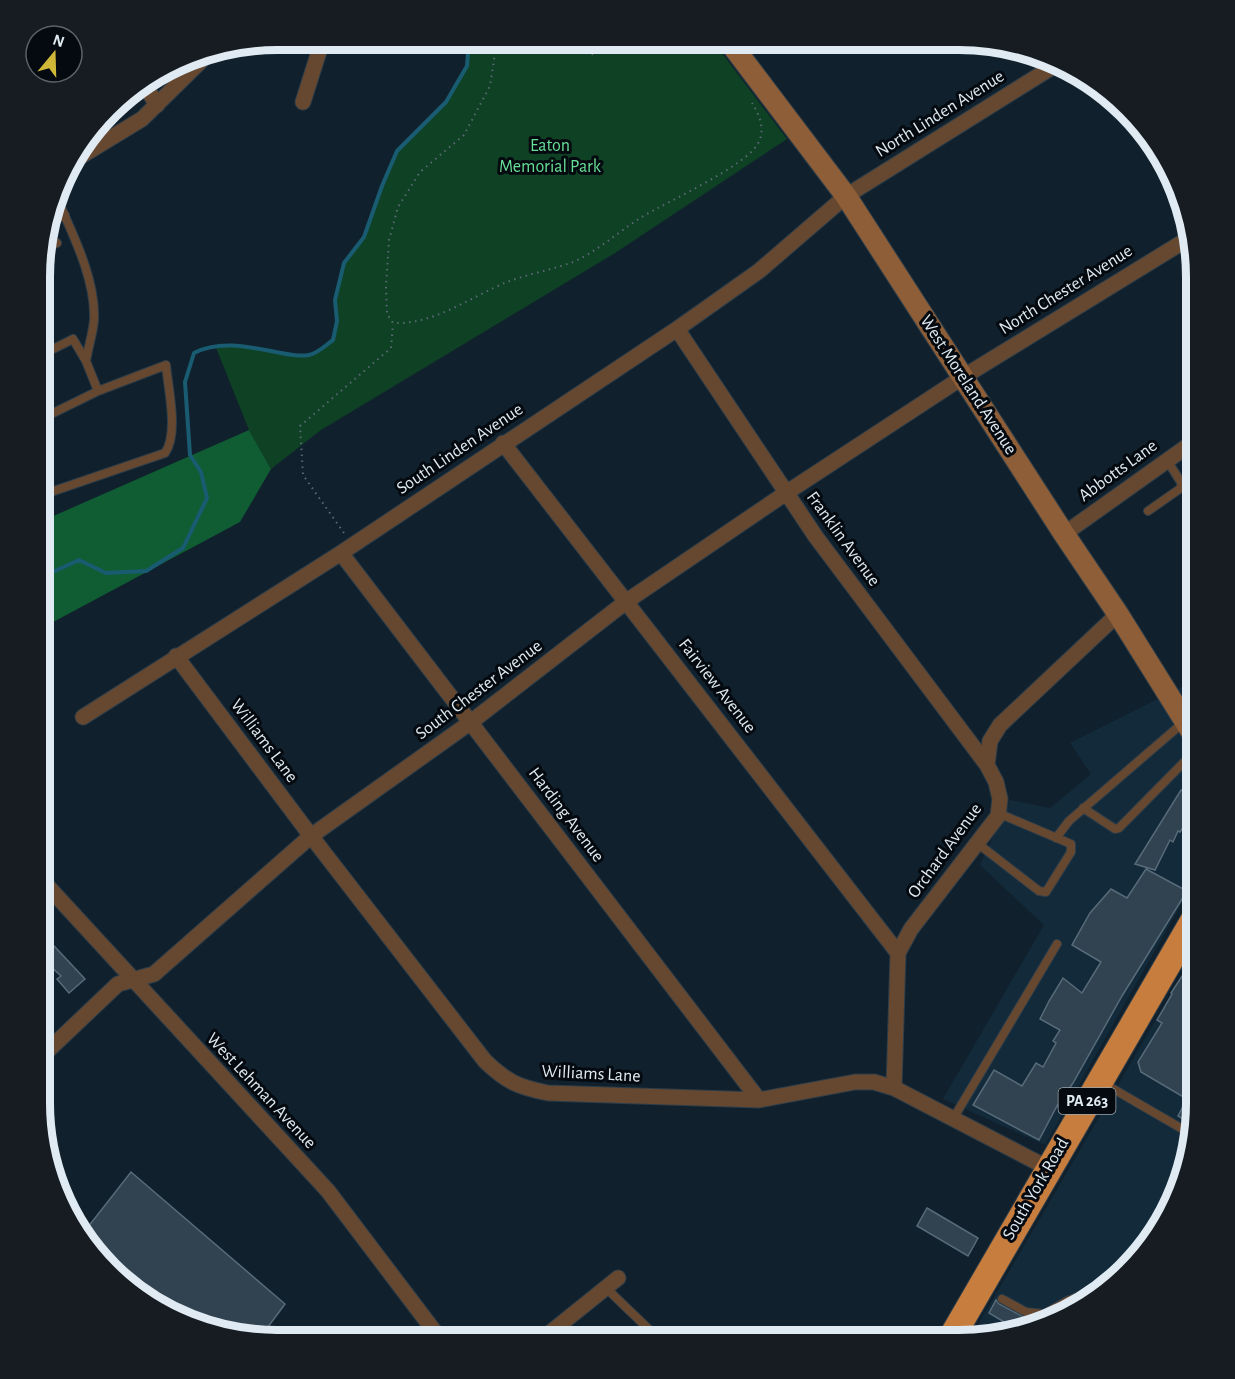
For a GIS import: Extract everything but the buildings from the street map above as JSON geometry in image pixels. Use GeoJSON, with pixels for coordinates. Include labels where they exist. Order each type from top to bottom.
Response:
{"type":"FeatureCollection","features":[{"type":"Feature","properties":{"kind":"highway","name":"South York Road"},"geometry":{"type":"LineString","coordinates":[[956,1330],[1186,933]]}},
{"type":"Feature","properties":{"kind":"street"},"geometry":{"type":"LineString","coordinates":[[303,102],[320,50]]}},
{"type":"Feature","properties":{"kind":"street","name":"West Moreland Avenue"},"geometry":{"type":"LineString","coordinates":[[724,50],[846,195],[1064,534],[1186,712]]}},
{"type":"Feature","properties":{"kind":"street"},"geometry":{"type":"LineString","coordinates":[[86,153],[142,119],[198,64]]}},
{"type":"Feature","properties":{"kind":"street","name":"North Linden Avenue"},"geometry":{"type":"LineString","coordinates":[[846,195],[1049,69]]}},
{"type":"Feature","properties":{"kind":"street"},"geometry":{"type":"LineString","coordinates":[[148,90],[157,105]]}},
{"type":"Feature","properties":{"kind":"street","name":"South Linden Avenue"},"geometry":{"type":"LineString","coordinates":[[83,717],[347,549],[677,329],[759,271],[846,195]]}},
{"type":"Feature","properties":{"kind":"street","name":"North Chester Avenue"},"geometry":{"type":"LineString","coordinates":[[963,377],[1183,242]]}},
{"type":"Feature","properties":{"kind":"street","name":"Franklin Avenue"},"geometry":{"type":"LineString","coordinates":[[677,329],[786,493],[987,765]]}},
{"type":"Feature","properties":{"kind":"street","name":"South Chester Avenue"},"geometry":{"type":"LineString","coordinates":[[50,1049],[118,984],[154,974],[311,836],[471,722],[627,602],[786,493],[963,377]]}},
{"type":"Feature","properties":{"kind":"street","name":"Fairview Avenue"},"geometry":{"type":"LineString","coordinates":[[503,443],[898,954]]}},
{"type":"Feature","properties":{"kind":"street","name":"Abbotts Lane"},"geometry":{"type":"LineString","coordinates":[[1064,534],[1186,447]]}},
{"type":"Feature","properties":{"kind":"street","name":"Harding Avenue"},"geometry":{"type":"LineString","coordinates":[[347,549],[471,722],[759,1100]]}},
{"type":"Feature","properties":{"kind":"street"},"geometry":{"type":"LineString","coordinates":[[987,765],[990,741],[1000,725],[1118,614]]}},
{"type":"Feature","properties":{"kind":"street","name":"Williams Lane"},"geometry":{"type":"LineString","coordinates":[[176,656],[311,836],[485,1061],[503,1078],[517,1086],[548,1094],[759,1100],[855,1082],[874,1082],[894,1088],[1048,1168]]}},
{"type":"Feature","properties":{"kind":"street","name":"Orchard Avenue"},"geometry":{"type":"LineString","coordinates":[[894,1088],[898,954],[911,928],[998,813],[1000,799],[987,765]]}},
{"type":"Feature","properties":{"kind":"street","name":"West Lehman Avenue"},"geometry":{"type":"LineString","coordinates":[[50,890],[328,1191],[430,1330]]}},
{"type":"Feature","properties":{"kind":"street"},"geometry":{"type":"LineString","coordinates":[[554,1330],[618,1278]]}},
{"type":"Feature","properties":{"kind":"lane"},"geometry":{"type":"LineString","coordinates":[[61,207],[79,247],[91,292],[94,319],[86,361]]}},
{"type":"Feature","properties":{"kind":"lane"},"geometry":{"type":"LineString","coordinates":[[57,219],[65,215]]}},
{"type":"Feature","properties":{"kind":"lane"},"geometry":{"type":"LineString","coordinates":[[51,245],[57,243]]}},
{"type":"Feature","properties":{"kind":"lane"},"geometry":{"type":"LineString","coordinates":[[50,350],[73,339],[86,361],[98,391]]}},
{"type":"Feature","properties":{"kind":"lane"},"geometry":{"type":"LineString","coordinates":[[50,415],[98,391],[166,364],[172,430],[169,447],[165,453],[50,492]]}},
{"type":"Feature","properties":{"kind":"lane"},"geometry":{"type":"LineString","coordinates":[[1167,460],[1181,486]]}},
{"type":"Feature","properties":{"kind":"lane"},"geometry":{"type":"LineString","coordinates":[[1181,486],[1186,487]]}},
{"type":"Feature","properties":{"kind":"lane"},"geometry":{"type":"LineString","coordinates":[[1148,511],[1181,486]]}},
{"type":"Feature","properties":{"kind":"lane"},"geometry":{"type":"LineString","coordinates":[[1056,838],[1069,820],[1186,721]]}},
{"type":"Feature","properties":{"kind":"lane"},"geometry":{"type":"LineString","coordinates":[[1083,808],[1115,829],[1119,828],[1186,760]]}},
{"type":"Feature","properties":{"kind":"lane"},"geometry":{"type":"LineString","coordinates":[[977,843],[1002,860],[1039,891],[1046,892],[1072,848],[1071,844],[998,813]]}},
{"type":"Feature","properties":{"kind":"lane"},"geometry":{"type":"LineString","coordinates":[[953,1119],[1057,944]]}},
{"type":"Feature","properties":{"kind":"lane"},"geometry":{"type":"LineString","coordinates":[[1099,1081],[1184,1130]]}},
{"type":"Feature","properties":{"kind":"lane"},"geometry":{"type":"LineString","coordinates":[[606,1288],[650,1330]]}},
{"type":"Feature","properties":{"kind":"lane"},"geometry":{"type":"LineString","coordinates":[[1002,1299],[1026,1312],[1040,1314]]}},
{"type":"Feature","properties":{"kind":"lane"},"geometry":{"type":"LineString","coordinates":[[1056,1308],[1071,1299]]}},
{"type":"Feature","properties":{"kind":"path"},"geometry":{"type":"LineString","coordinates":[[347,549],[303,475],[300,426],[391,348],[393,323],[387,314],[386,287],[389,240],[398,207],[420,172],[464,135],[490,86],[495,50]]}},
{"type":"Feature","properties":{"kind":"path"},"geometry":{"type":"LineString","coordinates":[[567,50],[597,55]]}},
{"type":"Feature","properties":{"kind":"path"},"geometry":{"type":"LineString","coordinates":[[393,323],[409,323],[441,314],[510,281],[573,262],[602,247],[643,217],[739,161],[754,149],[759,142],[762,129],[749,99]]}},
{"type":"Feature","properties":{"kind":"shaded area"},"geometry":{"type":"Polygon","coordinates":[[[1186,684],[1186,896],[1045,1145],[943,1099],[1044,925],[980,865],[1010,800],[1050,808],[1091,774],[1070,743],[1186,684]]]}},
{"type":"Feature","properties":{"kind":"shaded area"},"geometry":{"type":"Polygon","coordinates":[[[1186,968],[1184,1132],[1178,1161],[1155,1216],[1139,1241],[1119,1263],[1085,1291],[1059,1306],[1017,1322],[976,1329],[1186,968]]]}},
{"type":"Feature","properties":{"kind":"green space","name":"Eaton Memorial Park"},"geometry":{"type":"Polygon","coordinates":[[[468,50],[720,50],[787,139],[615,253],[321,430],[271,469],[249,430],[215,345],[253,347],[290,354],[311,355],[333,340],[337,321],[335,300],[344,263],[364,237],[397,151],[446,102],[467,66],[468,50]]]}},
{"type":"Feature","properties":{"kind":"green space"},"geometry":{"type":"Polygon","coordinates":[[[249,430],[271,469],[240,522],[50,624],[50,517],[249,430]]]}},
{"type":"Feature","properties":{"kind":"waterway"},"geometry":{"type":"LineString","coordinates":[[50,572],[79,560],[106,573],[146,571],[183,548],[207,498],[201,472],[190,455],[185,382],[194,353],[214,347],[235,346],[305,356],[315,353],[333,340],[337,321],[335,300],[344,263],[364,237],[397,151],[446,102],[467,66],[468,50]]}}]}
